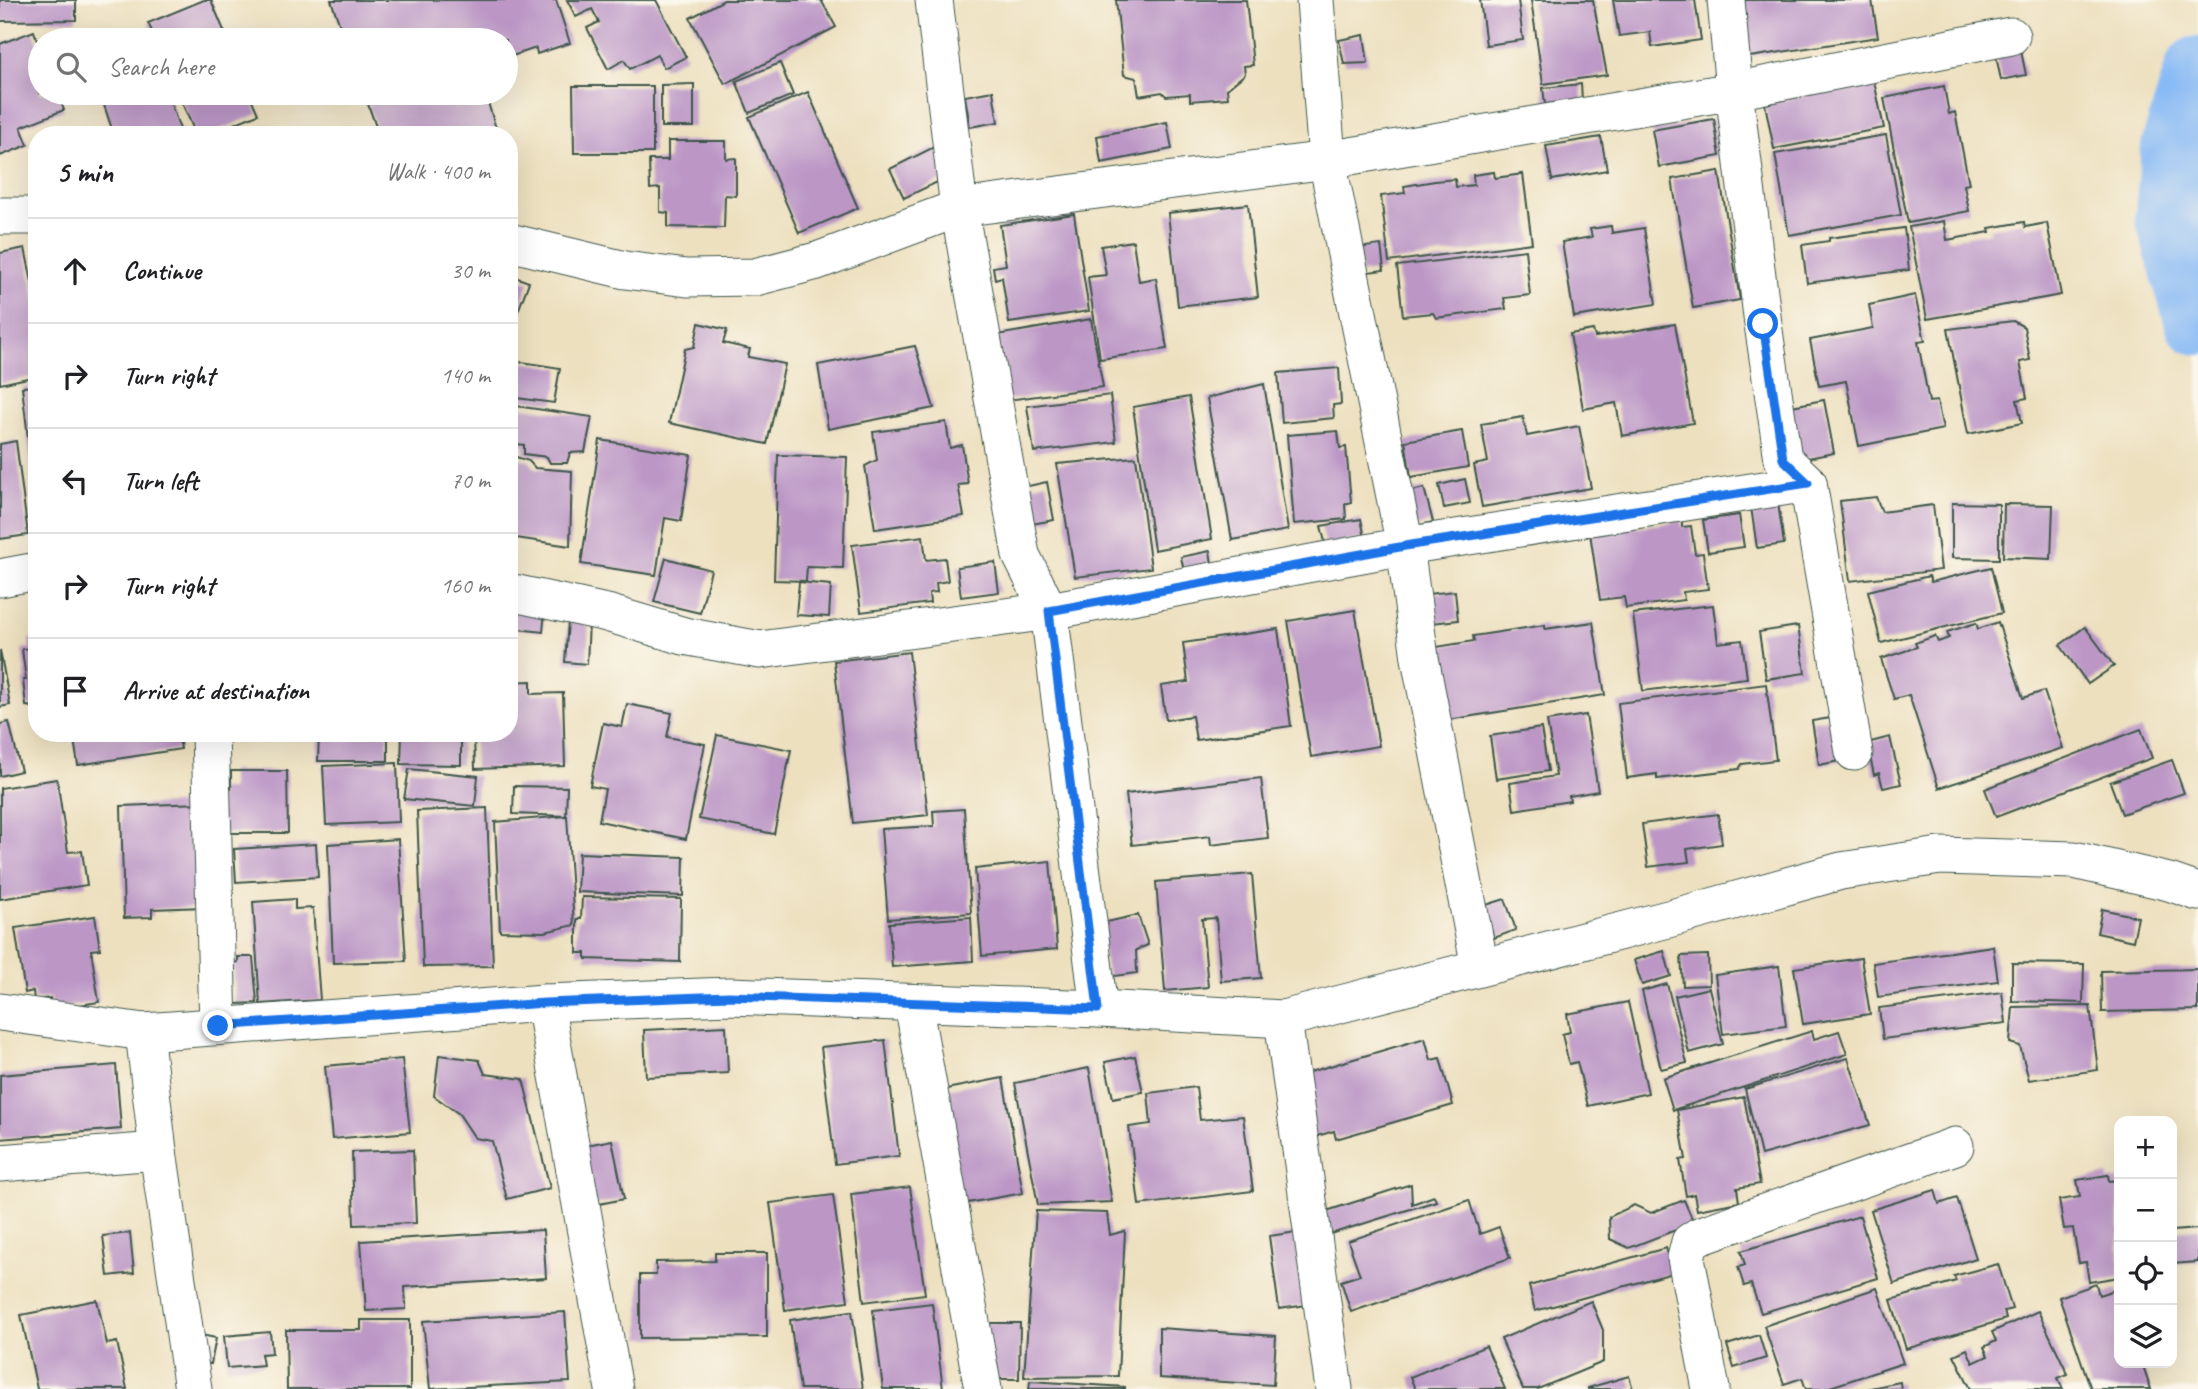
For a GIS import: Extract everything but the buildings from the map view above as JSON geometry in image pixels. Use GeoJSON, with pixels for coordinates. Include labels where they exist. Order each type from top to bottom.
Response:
{"type":"FeatureCollection","features":[{"type":"Feature","properties":{"kind":"street"},"geometry":{"type":"LineString","coordinates":[[934,0],[959,208],[1021,555],[1049,611],[1098,1009]]}},
{"type":"Feature","properties":{"kind":"street"},"geometry":{"type":"LineString","coordinates":[[1315,0],[1327,160],[1405,546],[1420,658],[1480,967]]}},
{"type":"Feature","properties":{"kind":"street"},"geometry":{"type":"LineString","coordinates":[[1726,0],[1734,91],[1783,459],[1808,483],[1854,752]]}},
{"type":"Feature","properties":{"kind":"street"},"geometry":{"type":"LineString","coordinates":[[518,244],[637,271],[687,278],[755,277],[817,261],[959,208],[1327,160],[1734,91],[2011,36]]}},
{"type":"Feature","properties":{"kind":"street"},"geometry":{"type":"LineString","coordinates":[[0,216],[28,216]]}},
{"type":"Feature","properties":{"kind":"street"},"geometry":{"type":"LineString","coordinates":[[518,594],[607,612],[684,636],[760,650],[1049,611],[1405,546],[1808,483]]}},
{"type":"Feature","properties":{"kind":"street"},"geometry":{"type":"LineString","coordinates":[[0,578],[28,573]]}},
{"type":"Feature","properties":{"kind":"street"},"geometry":{"type":"LineString","coordinates":[[210,742],[218,1026]]}},
{"type":"Feature","properties":{"kind":"street"},"geometry":{"type":"LineString","coordinates":[[0,1012],[144,1032],[545,1003],[729,996],[1098,1009],[1283,1019],[1841,871],[1940,856],[2074,860],[2198,891]]}},
{"type":"Feature","properties":{"kind":"street"},"geometry":{"type":"LineString","coordinates":[[545,1003],[614,1389]]}},
{"type":"Feature","properties":{"kind":"street"},"geometry":{"type":"LineString","coordinates":[[913,1003],[983,1389]]}},
{"type":"Feature","properties":{"kind":"street"},"geometry":{"type":"LineString","coordinates":[[1283,1019],[1334,1389]]}},
{"type":"Feature","properties":{"kind":"street"},"geometry":{"type":"LineString","coordinates":[[144,1032],[158,1151],[193,1389]]}},
{"type":"Feature","properties":{"kind":"street"},"geometry":{"type":"LineString","coordinates":[[1711,1389],[1685,1258],[1690,1242],[1699,1236],[1955,1146]]}},
{"type":"Feature","properties":{"kind":"street"},"geometry":{"type":"LineString","coordinates":[[0,1163],[158,1151]]}},
{"type":"Feature","properties":{"kind":"waterway"},"geometry":{"type":"LineString","coordinates":[[2198,69],[2174,147],[2168,216],[2198,322]]}},
{"type":"Feature","properties":{"kind":"route"},"geometry":{"type":"LineString","coordinates":[[218,1026],[545,1003],[729,996],[1098,1009],[1049,611],[1405,546],[1808,483],[1783,459],[1763,324]]}}]}
